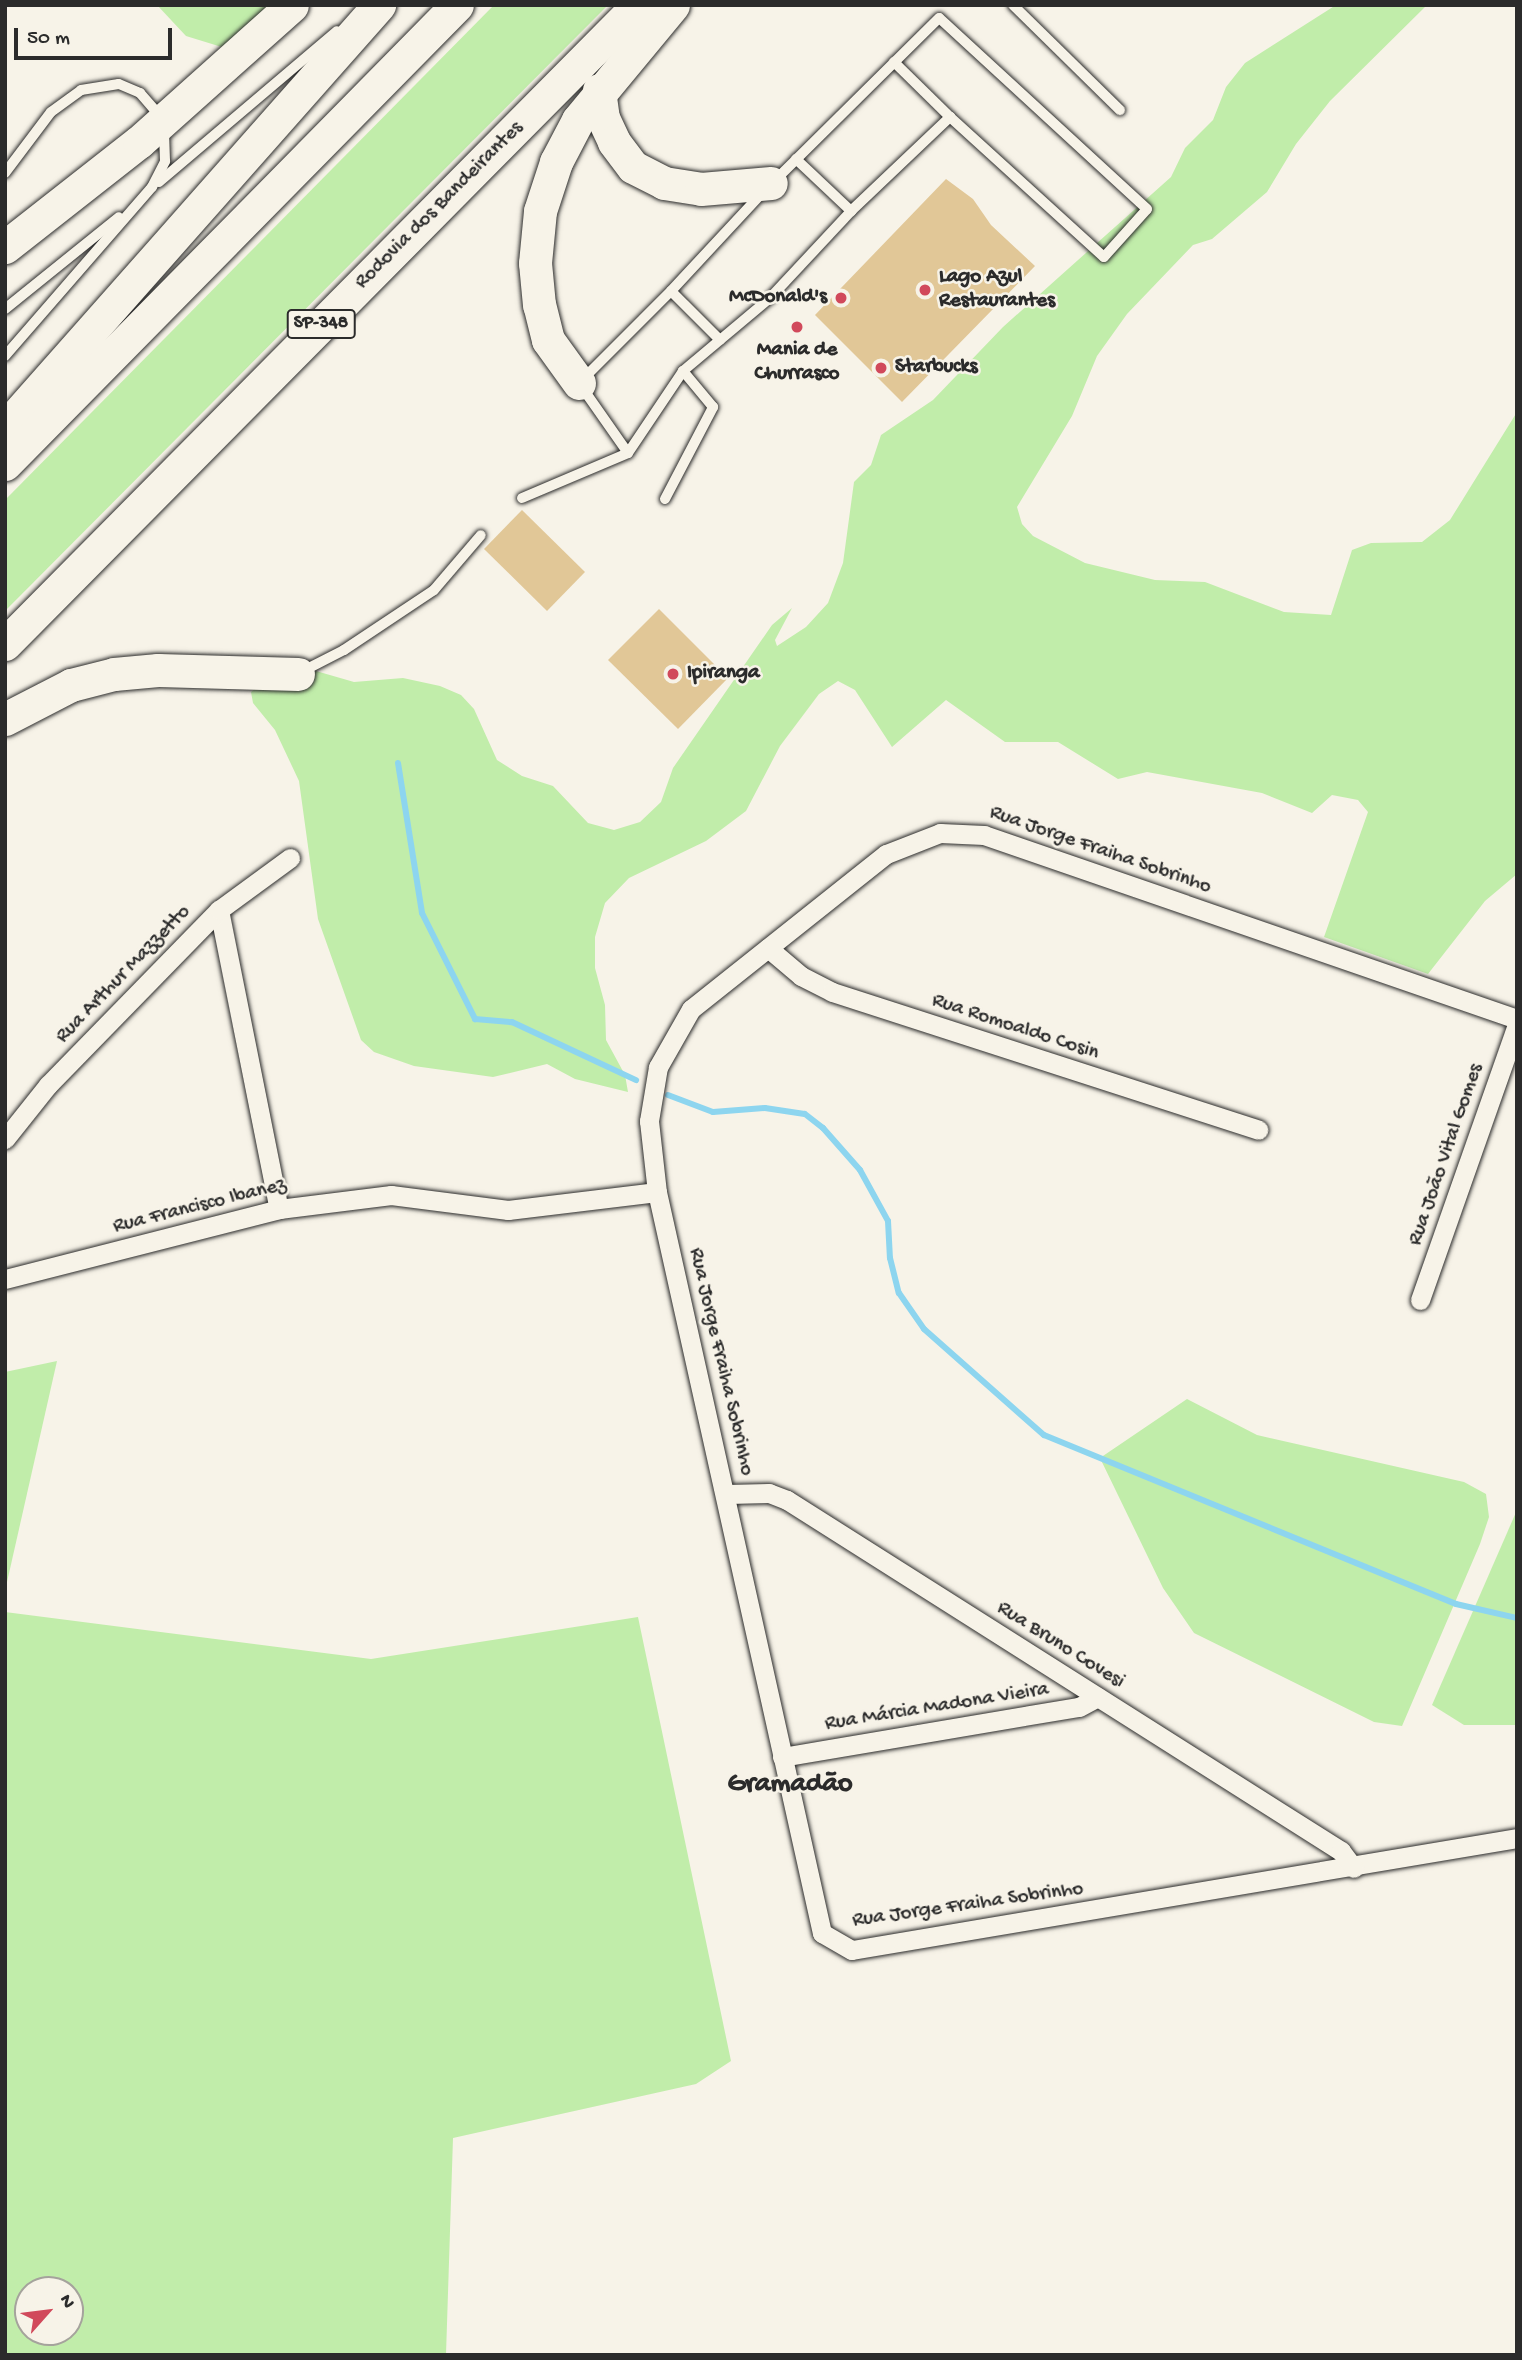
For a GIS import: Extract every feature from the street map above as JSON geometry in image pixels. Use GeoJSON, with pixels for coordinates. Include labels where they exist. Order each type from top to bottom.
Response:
{"type":"FeatureCollection","features":[{"type":"Feature","properties":{"kind":"highway"},"geometry":{"type":"LineString","coordinates":[[5,247],[162,121],[292,5]]}},
{"type":"Feature","properties":{"kind":"highway"},"geometry":{"type":"LineString","coordinates":[[5,428],[379,5]]}},
{"type":"Feature","properties":{"kind":"highway"},"geometry":{"type":"LineString","coordinates":[[5,464],[457,5]]}},
{"type":"Feature","properties":{"kind":"highway","name":"Rodovia dos Bandeirantes"},"geometry":{"type":"LineString","coordinates":[[5,644],[638,5]]}},
{"type":"Feature","properties":{"kind":"highway"},"geometry":{"type":"LineString","coordinates":[[579,383],[548,340],[535,263],[540,211],[556,162],[599,90],[673,5]]}},
{"type":"Feature","properties":{"kind":"highway"},"geometry":{"type":"LineString","coordinates":[[599,90],[603,118],[614,142],[643,172],[664,183],[701,189],[771,183]]}},
{"type":"Feature","properties":{"kind":"highway"},"geometry":{"type":"LineString","coordinates":[[5,719],[71,685],[114,674],[158,670],[298,674]]}},
{"type":"Feature","properties":{"kind":"street","name":"Rua Jorge Fraiha Sobrinho"},"geometry":{"type":"LineString","coordinates":[[1517,1019],[970,832],[940,832],[903,844],[691,1009],[664,1050],[653,1085],[649,1121],[657,1192],[727,1493],[822,1933],[852,1950],[1354,1868],[1517,1838]]}},
{"type":"Feature","properties":{"kind":"street","name":"Rua Arthur Mazzetto"},"geometry":{"type":"LineString","coordinates":[[5,1139],[48,1086],[219,910],[290,858]]}},
{"type":"Feature","properties":{"kind":"street"},"geometry":{"type":"LineString","coordinates":[[219,910],[279,1209]]}},
{"type":"Feature","properties":{"kind":"street","name":"Rua Romoaldo Cosin"},"geometry":{"type":"LineString","coordinates":[[768,948],[801,976],[832,992],[1258,1130]]}},
{"type":"Feature","properties":{"kind":"street","name":"Rua João Vital Gomes"},"geometry":{"type":"LineString","coordinates":[[1420,1300],[1517,1025]]}},
{"type":"Feature","properties":{"kind":"street","name":"Rua Francisco Ibanez"},"geometry":{"type":"LineString","coordinates":[[5,1279],[279,1209],[391,1195],[508,1210],[657,1192]]}},
{"type":"Feature","properties":{"kind":"street","name":"Rua Bruno Covesi"},"geometry":{"type":"LineString","coordinates":[[727,1493],[769,1493],[787,1500],[1341,1851],[1354,1868]]}},
{"type":"Feature","properties":{"kind":"street","name":"Rua Márcia Madona Vieira"},"geometry":{"type":"LineString","coordinates":[[782,1756],[1079,1707],[1098,1697]]}},
{"type":"Feature","properties":{"kind":"lane"},"geometry":{"type":"LineString","coordinates":[[5,309],[366,5]]}},
{"type":"Feature","properties":{"kind":"lane"},"geometry":{"type":"LineString","coordinates":[[1013,5],[1120,110]]}},
{"type":"Feature","properties":{"kind":"lane"},"geometry":{"type":"LineString","coordinates":[[628,453],[579,383],[671,291],[771,183],[796,159],[894,62],[939,18],[1147,209],[1104,257],[950,117],[894,62]]}},
{"type":"Feature","properties":{"kind":"lane"},"geometry":{"type":"LineString","coordinates":[[5,173],[60,103],[94,85],[131,88],[155,107],[162,121],[167,149],[152,187],[5,356]]}},
{"type":"Feature","properties":{"kind":"lane"},"geometry":{"type":"LineString","coordinates":[[522,498],[628,453],[659,401],[683,371],[771,298],[851,211],[950,117]]}},
{"type":"Feature","properties":{"kind":"lane"},"geometry":{"type":"LineString","coordinates":[[796,159],[851,211]]}},
{"type":"Feature","properties":{"kind":"lane"},"geometry":{"type":"LineString","coordinates":[[671,291],[720,340]]}},
{"type":"Feature","properties":{"kind":"lane"},"geometry":{"type":"LineString","coordinates":[[665,499],[713,407],[683,371]]}},
{"type":"Feature","properties":{"kind":"lane"},"geometry":{"type":"LineString","coordinates":[[298,674],[344,650],[434,590],[481,535]]}},
{"type":"Feature","properties":{"kind":"green space"},"geometry":{"type":"Polygon","coordinates":[[[157,5],[269,5],[225,48],[186,36],[157,5]]]}},
{"type":"Feature","properties":{"kind":"green space"},"geometry":{"type":"Polygon","coordinates":[[[494,5],[608,5],[5,611],[5,500],[494,5]]]}},
{"type":"Feature","properties":{"kind":"green space"},"geometry":{"type":"Polygon","coordinates":[[[1336,5],[1427,5],[1330,101],[1296,144],[1267,192],[1212,239],[1193,245],[1127,314],[1097,356],[1072,416],[1017,507],[1022,524],[1033,536],[1085,563],[1155,580],[1205,582],[1284,612],[1331,615],[1352,550],[1371,543],[1422,542],[1450,520],[1517,412],[1517,874],[1485,901],[1428,974],[1324,937],[1368,812],[1358,800],[1332,795],[1312,813],[1262,793],[1147,772],[1118,779],[1058,742],[1005,742],[946,700],[892,747],[855,690],[838,681],[819,694],[780,746],[746,811],[706,841],[629,878],[605,903],[595,937],[595,968],[605,1005],[606,1040],[625,1075],[628,1092],[575,1079],[547,1064],[493,1077],[414,1066],[374,1052],[361,1040],[318,919],[299,781],[275,730],[253,703],[251,692],[260,685],[316,671],[354,682],[403,678],[440,686],[461,695],[474,709],[497,760],[522,776],[553,786],[588,823],[614,830],[640,822],[661,802],[673,768],[772,625],[792,608],[775,640],[777,646],[806,627],[828,603],[843,563],[854,482],[871,465],[881,435],[933,400],[1003,327],[1171,177],[1185,148],[1213,120],[1226,87],[1245,63],[1336,5]]]}},
{"type":"Feature","properties":{"kind":"green space"},"geometry":{"type":"Polygon","coordinates":[[[57,1361],[5,1591],[5,1372],[57,1361]]]}},
{"type":"Feature","properties":{"kind":"green space"},"geometry":{"type":"Polygon","coordinates":[[[1187,1399],[1257,1435],[1464,1482],[1486,1494],[1489,1517],[1480,1544],[1402,1726],[1374,1722],[1194,1633],[1163,1588],[1100,1458],[1187,1399]]]}},
{"type":"Feature","properties":{"kind":"green space"},"geometry":{"type":"Polygon","coordinates":[[[1517,1510],[1517,1725],[1464,1725],[1432,1705],[1517,1510]]]}},
{"type":"Feature","properties":{"kind":"green space"},"geometry":{"type":"Polygon","coordinates":[[[5,1612],[371,1659],[638,1617],[731,2061],[696,2084],[453,2138],[446,2355],[5,2355],[5,1612]]]}},
{"type":"Feature","properties":{"kind":"building","name":"Lago Azul Restaurantes"},"geometry":{"type":"Polygon","coordinates":[[[946,179],[973,199],[991,225],[1035,266],[902,402],[815,315],[946,179]]]}},
{"type":"Feature","properties":{"kind":"building"},"geometry":{"type":"Polygon","coordinates":[[[522,510],[585,572],[547,611],[484,549],[522,510]]]}},
{"type":"Feature","properties":{"kind":"building","name":"Ipiranga"},"geometry":{"type":"Polygon","coordinates":[[[659,609],[728,678],[678,729],[608,660],[659,609]]]}},
{"type":"Feature","properties":{"kind":"waterway"},"geometry":{"type":"LineString","coordinates":[[398,763],[422,913],[475,1019],[512,1022],[636,1080]]}},
{"type":"Feature","properties":{"kind":"waterway"},"geometry":{"type":"LineString","coordinates":[[668,1095],[713,1112],[765,1108],[805,1114],[823,1128],[860,1170],[888,1221],[890,1258],[899,1293],[924,1329],[1044,1435],[1456,1604],[1517,1618]]}},
{"type":"Feature","properties":{"kind":"place","name":"Lago Azul Restaurantes"},"geometry":{"type":"Point","coordinates":[925,290]}},
{"type":"Feature","properties":{"kind":"place","name":"McDonald's"},"geometry":{"type":"Point","coordinates":[841,298]}},
{"type":"Feature","properties":{"kind":"place","name":"Mania de Churrasco"},"geometry":{"type":"Point","coordinates":[797,327]}},
{"type":"Feature","properties":{"kind":"place","name":"Starbucks"},"geometry":{"type":"Point","coordinates":[881,368]}},
{"type":"Feature","properties":{"kind":"place","name":"Ipiranga"},"geometry":{"type":"Point","coordinates":[673,674]}},
{"type":"Feature","properties":{"kind":"district","name":"Gramadão"},"geometry":{"type":"Point","coordinates":[790,1785]}}]}
